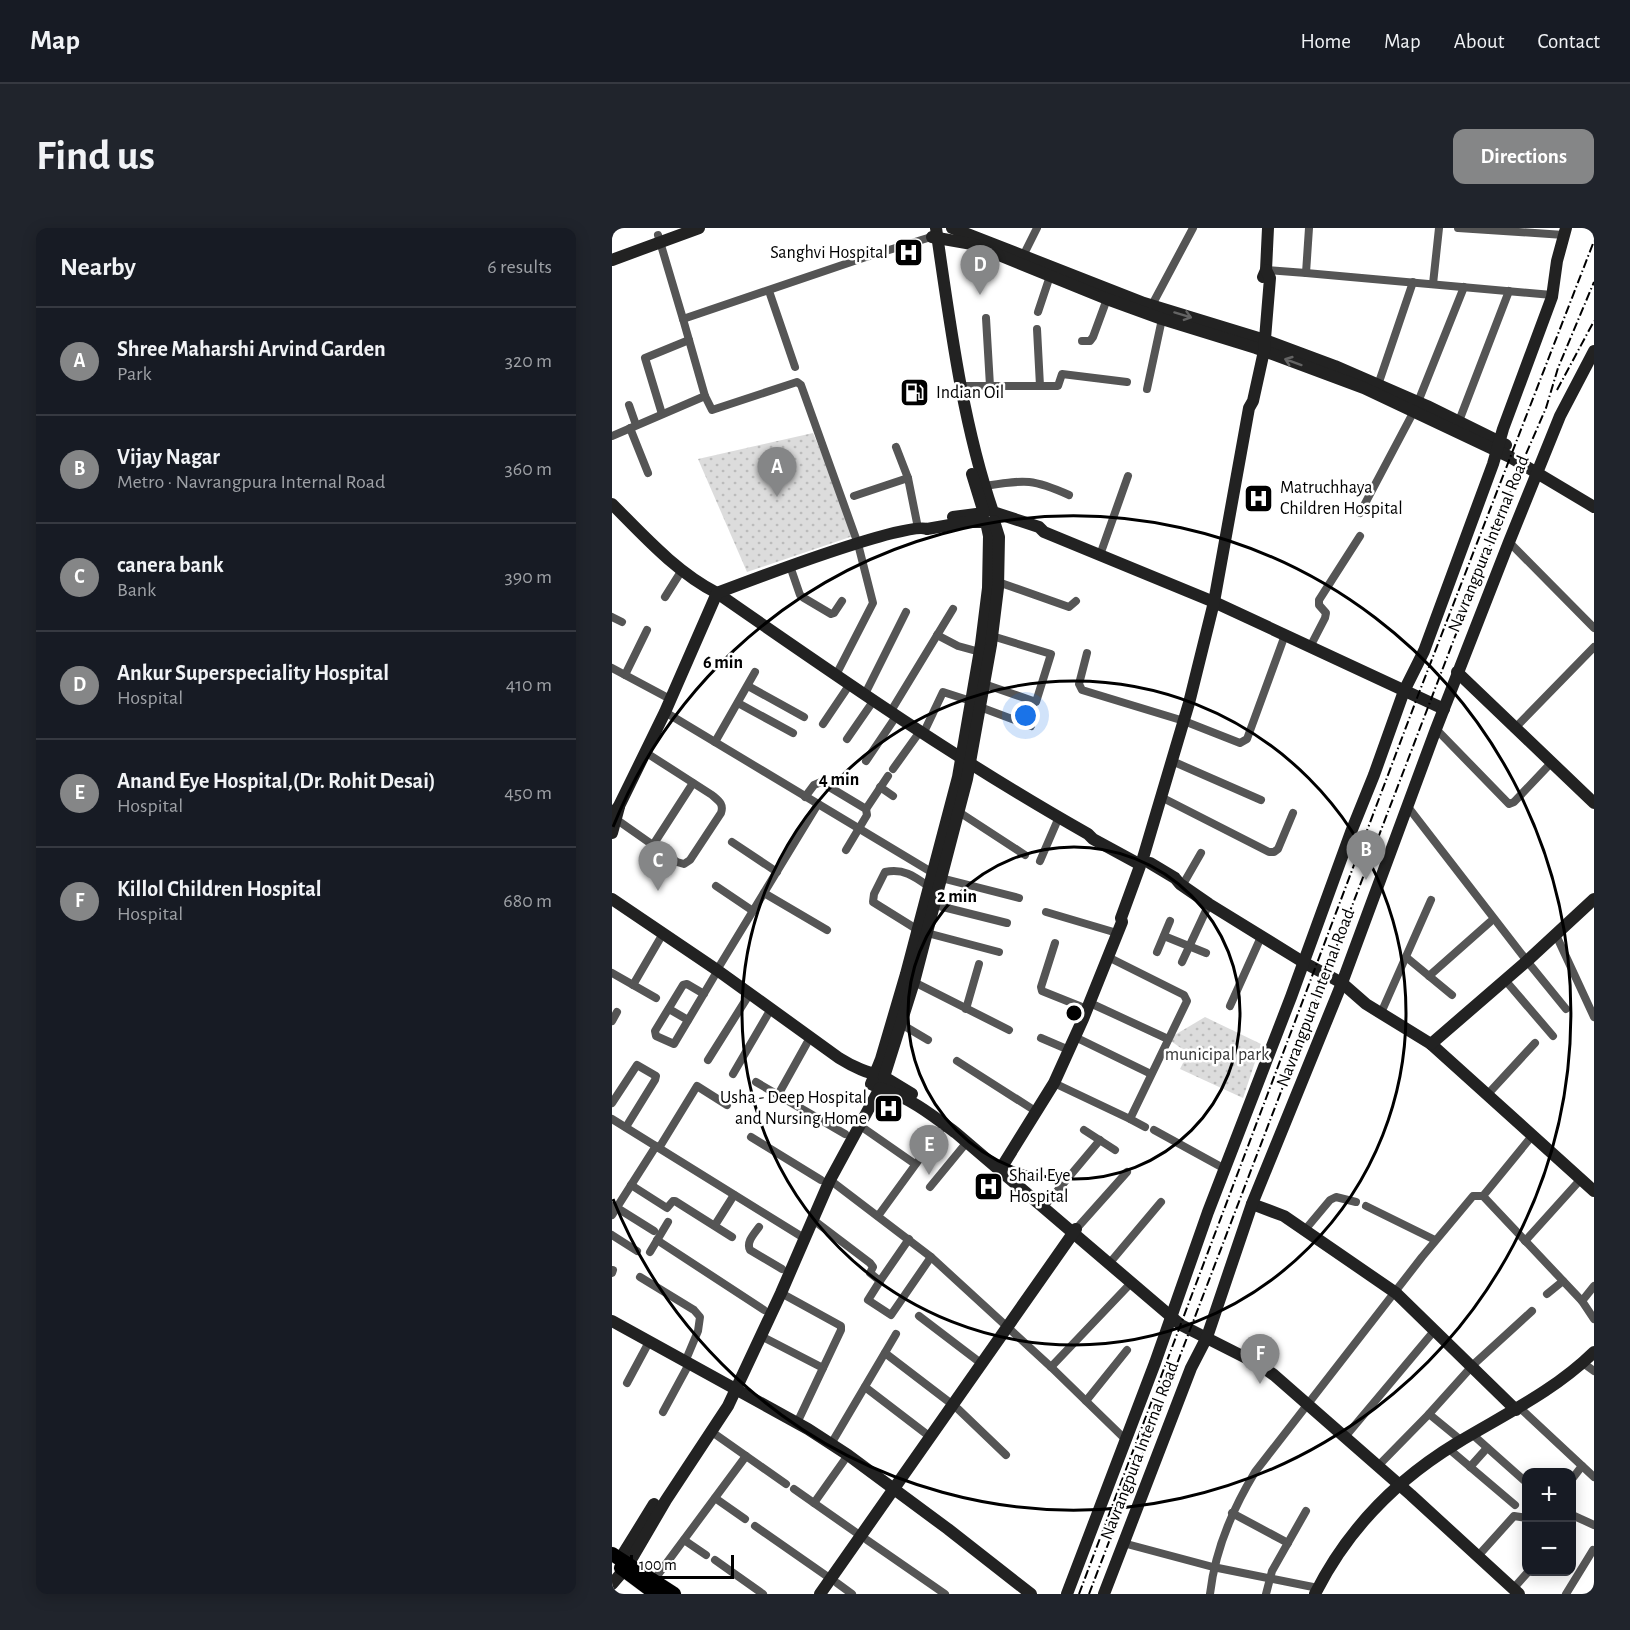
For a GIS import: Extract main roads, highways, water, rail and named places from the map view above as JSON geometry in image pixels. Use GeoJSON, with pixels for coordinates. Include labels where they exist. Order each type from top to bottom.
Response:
{"type":"FeatureCollection","features":[{"type":"Feature","properties":{"kind":"main road"},"geometry":{"type":"LineString","coordinates":[[618,1564],[655,1587],[674,1594]]}},
{"type":"Feature","properties":{"kind":"railway"},"geometry":{"type":"LineString","coordinates":[[1079,1594],[1417,698],[1594,241]]}},
{"type":"Feature","properties":{"kind":"railway"},"geometry":{"type":"LineString","coordinates":[[1089,1594],[1516,477],[1546,408],[1558,368],[1594,282]]}},
{"type":"Feature","properties":{"kind":"railway"},"geometry":{"type":"LineString","coordinates":[[1557,390],[1594,321]]}},
{"type":"Feature","properties":{"kind":"place","name":"Sanghvi Hospital"},"geometry":{"type":"Point","coordinates":[909,253]}},
{"type":"Feature","properties":{"kind":"place","name":"Ankur Superspeciality Hospital"},"geometry":{"type":"Point","coordinates":[980,295]}},
{"type":"Feature","properties":{"kind":"place","name":"Indian Oil"},"geometry":{"type":"Point","coordinates":[915,393]}},
{"type":"Feature","properties":{"kind":"place","name":"Shree Maharshi Arvind Garden"},"geometry":{"type":"Point","coordinates":[777,497]}},
{"type":"Feature","properties":{"kind":"place","name":"Matruchhaya Children Hospital"},"geometry":{"type":"Point","coordinates":[1259,498]}},
{"type":"Feature","properties":{"kind":"place","name":"Vijay Nagar"},"geometry":{"type":"Point","coordinates":[1366,880]}},
{"type":"Feature","properties":{"kind":"place","name":"canera bank"},"geometry":{"type":"Point","coordinates":[658,891]}},
{"type":"Feature","properties":{"kind":"place","name":"Usha - Deep Hospital and Nursing Home"},"geometry":{"type":"Point","coordinates":[888,1108]}},
{"type":"Feature","properties":{"kind":"place","name":"Anand Eye Hospital,(Dr. Rohit Desai)"},"geometry":{"type":"Point","coordinates":[929,1175]}},
{"type":"Feature","properties":{"kind":"place","name":"Shail Eye Hospital"},"geometry":{"type":"Point","coordinates":[988,1186]}},
{"type":"Feature","properties":{"kind":"place","name":"Killol Children Hospital"},"geometry":{"type":"Point","coordinates":[1260,1384]}},
{"type":"Feature","properties":{"kind":"park label","name":"municipal park"},"geometry":{"type":"Point","coordinates":[1217,1055]}}]}
